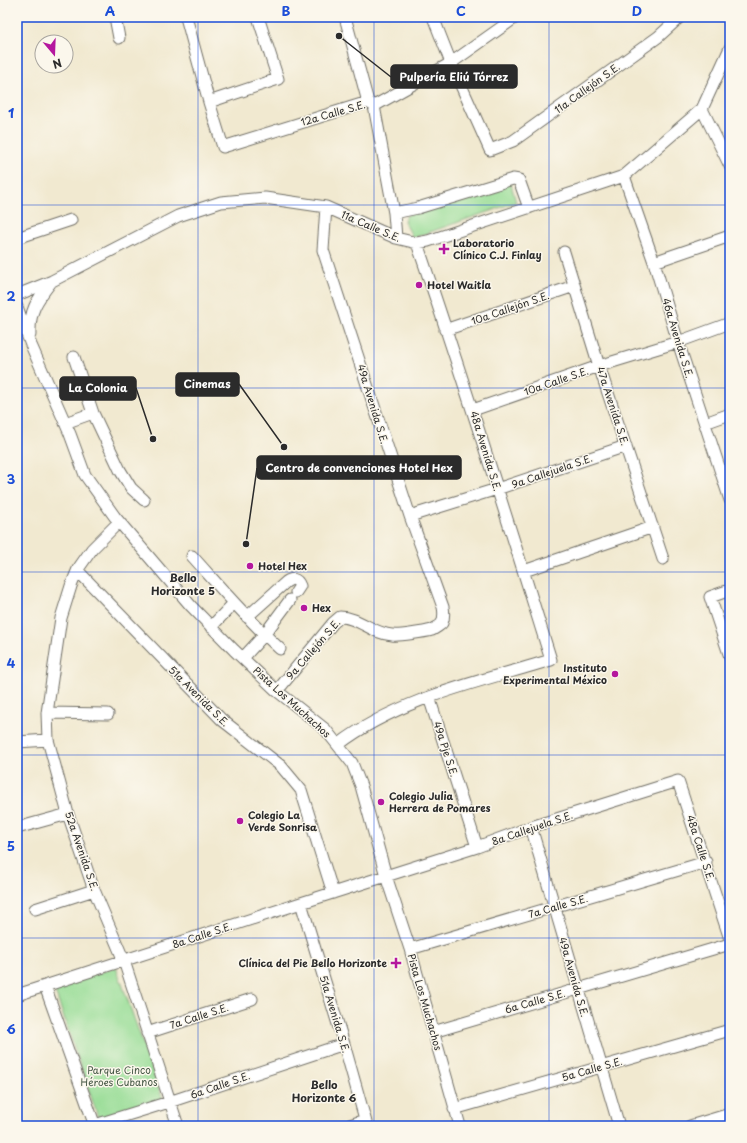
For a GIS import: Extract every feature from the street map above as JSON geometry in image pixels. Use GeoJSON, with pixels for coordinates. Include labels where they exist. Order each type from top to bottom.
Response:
{"type":"FeatureCollection","features":[{"type":"Feature","properties":{"kind":"street"},"geometry":{"type":"LineString","coordinates":[[115,17],[119,38]]}},
{"type":"Feature","properties":{"kind":"street"},"geometry":{"type":"LineString","coordinates":[[186,17],[209,102],[278,79],[258,17]]}},
{"type":"Feature","properties":{"kind":"street"},"geometry":{"type":"LineString","coordinates":[[345,17],[371,104],[394,213],[396,238]]}},
{"type":"Feature","properties":{"kind":"street"},"geometry":{"type":"LineString","coordinates":[[433,17],[451,63]]}},
{"type":"Feature","properties":{"kind":"street","name":"12a Calle S.E."},"geometry":{"type":"LineString","coordinates":[[209,102],[223,148],[371,104],[451,63],[516,17]]}},
{"type":"Feature","properties":{"kind":"street","name":"11a Callejón S.E."},"geometry":{"type":"LineString","coordinates":[[451,63],[490,150],[513,141],[658,37],[680,17]]}},
{"type":"Feature","properties":{"kind":"street","name":"11a Calle S.E."},"geometry":{"type":"LineString","coordinates":[[17,295],[52,281],[178,216],[222,202],[265,198],[326,207],[396,238],[417,243],[428,241],[624,176],[702,109],[730,48]]}},
{"type":"Feature","properties":{"kind":"street"},"geometry":{"type":"LineString","coordinates":[[702,109],[730,166]]}},
{"type":"Feature","properties":{"kind":"street","name":"46a Avenida S.E."},"geometry":{"type":"LineString","coordinates":[[624,176],[654,262],[678,342],[730,500]]}},
{"type":"Feature","properties":{"kind":"street"},"geometry":{"type":"LineString","coordinates":[[394,213],[418,208],[513,179],[519,180],[528,208]]}},
{"type":"Feature","properties":{"kind":"street","name":"49a Avenida S.E."},"geometry":{"type":"LineString","coordinates":[[326,207],[323,250],[410,516],[443,607],[444,615],[442,622]]}},
{"type":"Feature","properties":{"kind":"street"},"geometry":{"type":"LineString","coordinates":[[17,238],[70,220]]}},
{"type":"Feature","properties":{"kind":"street"},"geometry":{"type":"LineString","coordinates":[[654,262],[730,236]]}},
{"type":"Feature","properties":{"kind":"street","name":"48a Avenida S.E."},"geometry":{"type":"LineString","coordinates":[[417,243],[473,410],[551,660],[429,697]]}},
{"type":"Feature","properties":{"kind":"street","name":"47a Avenida S.E."},"geometry":{"type":"LineString","coordinates":[[564,252],[599,366],[663,559]]}},
{"type":"Feature","properties":{"kind":"street"},"geometry":{"type":"LineString","coordinates":[[31,345],[30,326],[32,310],[39,297],[52,281]]}},
{"type":"Feature","properties":{"kind":"street","name":"11a Calle S.E."},"geometry":{"type":"LineString","coordinates":[[17,306],[52,281]]}},
{"type":"Feature","properties":{"kind":"street","name":"10a Callejón S.E."},"geometry":{"type":"LineString","coordinates":[[445,330],[574,286]]}},
{"type":"Feature","properties":{"kind":"street","name":"Pista Los Muchachos"},"geometry":{"type":"LineString","coordinates":[[17,306],[31,345],[86,475],[119,522],[191,606],[211,627],[277,691],[325,729],[352,763],[361,786],[386,876],[410,949],[460,1126]]}},
{"type":"Feature","properties":{"kind":"street","name":"10a Calle S.E."},"geometry":{"type":"LineString","coordinates":[[473,410],[599,366],[678,342],[730,323]]}},
{"type":"Feature","properties":{"kind":"street"},"geometry":{"type":"LineString","coordinates":[[17,330],[31,345]]}},
{"type":"Feature","properties":{"kind":"street"},"geometry":{"type":"LineString","coordinates":[[74,357],[93,413],[127,482],[131,488],[144,500]]}},
{"type":"Feature","properties":{"kind":"street"},"geometry":{"type":"LineString","coordinates":[[65,423],[93,413]]}},
{"type":"Feature","properties":{"kind":"street"},"geometry":{"type":"LineString","coordinates":[[705,423],[730,414]]}},
{"type":"Feature","properties":{"kind":"street","name":"9a Callejuela S.E."},"geometry":{"type":"LineString","coordinates":[[410,516],[626,446]]}},
{"type":"Feature","properties":{"kind":"street"},"geometry":{"type":"LineString","coordinates":[[78,569],[92,549],[108,531],[119,522]]}},
{"type":"Feature","properties":{"kind":"street"},"geometry":{"type":"LineString","coordinates":[[524,571],[652,527]]}},
{"type":"Feature","properties":{"kind":"street"},"geometry":{"type":"LineString","coordinates":[[192,556],[234,604],[280,649]]}},
{"type":"Feature","properties":{"kind":"street","name":"52a Avenida S.E."},"geometry":{"type":"LineString","coordinates":[[78,569],[62,618],[47,713],[48,740],[68,814],[94,890],[124,961],[178,1126]]}},
{"type":"Feature","properties":{"kind":"street","name":"51a Avenida S.E."},"geometry":{"type":"LineString","coordinates":[[78,569],[78,571],[222,720],[281,766],[302,790],[333,893]]}},
{"type":"Feature","properties":{"kind":"street"},"geometry":{"type":"LineString","coordinates":[[243,658],[264,635],[293,596],[300,586],[299,582],[295,579],[291,579],[286,582],[247,617]]}},
{"type":"Feature","properties":{"kind":"street"},"geometry":{"type":"LineString","coordinates":[[730,590],[710,597],[730,657]]}},
{"type":"Feature","properties":{"kind":"street"},"geometry":{"type":"LineString","coordinates":[[211,627],[234,604]]}},
{"type":"Feature","properties":{"kind":"street","name":"9a Callejón S.E."},"geometry":{"type":"LineString","coordinates":[[277,691],[333,623],[340,617],[349,617],[375,631],[392,636],[431,630],[442,622]]}},
{"type":"Feature","properties":{"kind":"street"},"geometry":{"type":"LineString","coordinates":[[338,745],[356,730],[376,719],[429,697]]}},
{"type":"Feature","properties":{"kind":"street","name":"49a Pje S.E."},"geometry":{"type":"LineString","coordinates":[[429,697],[477,847]]}},
{"type":"Feature","properties":{"kind":"street"},"geometry":{"type":"LineString","coordinates":[[47,713],[108,714]]}},
{"type":"Feature","properties":{"kind":"street"},"geometry":{"type":"LineString","coordinates":[[17,742],[48,740]]}},
{"type":"Feature","properties":{"kind":"street","name":"8a Callejuela S.E."},"geometry":{"type":"LineString","coordinates":[[386,876],[477,847],[531,827],[678,781]]}},
{"type":"Feature","properties":{"kind":"street","name":"48a Calle S.E."},"geometry":{"type":"LineString","coordinates":[[678,781],[706,862],[730,939]]}},
{"type":"Feature","properties":{"kind":"street"},"geometry":{"type":"LineString","coordinates":[[17,828],[68,814]]}},
{"type":"Feature","properties":{"kind":"street","name":"49a Avenida S.E."},"geometry":{"type":"LineString","coordinates":[[531,827],[600,1066],[619,1126]]}},
{"type":"Feature","properties":{"kind":"street","name":"7a Calle S.E."},"geometry":{"type":"LineString","coordinates":[[410,949],[554,908],[706,862]]}},
{"type":"Feature","properties":{"kind":"street","name":"8a Calle S.E."},"geometry":{"type":"LineString","coordinates":[[17,996],[386,876]]}},
{"type":"Feature","properties":{"kind":"street"},"geometry":{"type":"LineString","coordinates":[[35,910],[94,890]]}},
{"type":"Feature","properties":{"kind":"street","name":"51a Avenida S.E."},"geometry":{"type":"LineString","coordinates":[[301,903],[344,1044],[366,1123]]}},
{"type":"Feature","properties":{"kind":"street","name":"6a Calle S.E."},"geometry":{"type":"LineString","coordinates":[[433,1032],[730,944]]}},
{"type":"Feature","properties":{"kind":"street"},"geometry":{"type":"LineString","coordinates":[[44,986],[95,1126]]}},
{"type":"Feature","properties":{"kind":"street","name":"7a Calle S.E."},"geometry":{"type":"LineString","coordinates":[[147,1033],[252,999]]}},
{"type":"Feature","properties":{"kind":"street","name":"5a Calle S.E."},"geometry":{"type":"LineString","coordinates":[[454,1109],[730,1030]]}},
{"type":"Feature","properties":{"kind":"street","name":"6a Calle S.E."},"geometry":{"type":"LineString","coordinates":[[95,1126],[344,1044]]}},
{"type":"Feature","properties":{"kind":"street"},"geometry":{"type":"LineString","coordinates":[[690,1126],[730,1114]]}},
{"type":"Feature","properties":{"kind":"street"},"geometry":{"type":"LineString","coordinates":[[347,1126],[366,1123]]}},
{"type":"Feature","properties":{"kind":"green space"},"geometry":{"type":"Polygon","coordinates":[[[510,181],[516,202],[413,238],[404,221],[407,215],[510,181]]]}},
{"type":"Feature","properties":{"kind":"green space","name":"Parque Cinco Héroes Cubanos"},"geometry":{"type":"Polygon","coordinates":[[[116,967],[163,1100],[99,1120],[54,989],[116,967]]]}},
{"type":"Feature","properties":{"kind":"place","name":"Pulpería Eliú Tórrez"},"geometry":{"type":"Point","coordinates":[339,36]}},
{"type":"Feature","properties":{"kind":"place","name":"Laboratorio Clínico C.J. Finlay"},"geometry":{"type":"Point","coordinates":[444,249]}},
{"type":"Feature","properties":{"kind":"place","name":"Hotel Waitla"},"geometry":{"type":"Point","coordinates":[419,285]}},
{"type":"Feature","properties":{"kind":"place","name":"La Colonia"},"geometry":{"type":"Point","coordinates":[153,439]}},
{"type":"Feature","properties":{"kind":"place","name":"Cinemas"},"geometry":{"type":"Point","coordinates":[284,447]}},
{"type":"Feature","properties":{"kind":"place","name":"Centro de convenciones Hotel Hex"},"geometry":{"type":"Point","coordinates":[246,544]}},
{"type":"Feature","properties":{"kind":"place","name":"Hotel Hex"},"geometry":{"type":"Point","coordinates":[250,566]}},
{"type":"Feature","properties":{"kind":"place","name":"Hex"},"geometry":{"type":"Point","coordinates":[304,608]}},
{"type":"Feature","properties":{"kind":"place","name":"Instituto Experimental México"},"geometry":{"type":"Point","coordinates":[615,674]}},
{"type":"Feature","properties":{"kind":"place","name":"Colegio Julia Herrera de Pomares"},"geometry":{"type":"Point","coordinates":[381,802]}},
{"type":"Feature","properties":{"kind":"place","name":"Colegio La Verde Sonrisa"},"geometry":{"type":"Point","coordinates":[240,821]}},
{"type":"Feature","properties":{"kind":"place","name":"Clínica del Pie Bello Horizonte"},"geometry":{"type":"Point","coordinates":[396,963]}},
{"type":"Feature","properties":{"kind":"district","name":"Bello Horizonte 5"},"geometry":{"type":"Point","coordinates":[183,584]}},
{"type":"Feature","properties":{"kind":"district","name":"Bello Horizonte 6"},"geometry":{"type":"Point","coordinates":[324,1091]}}]}
